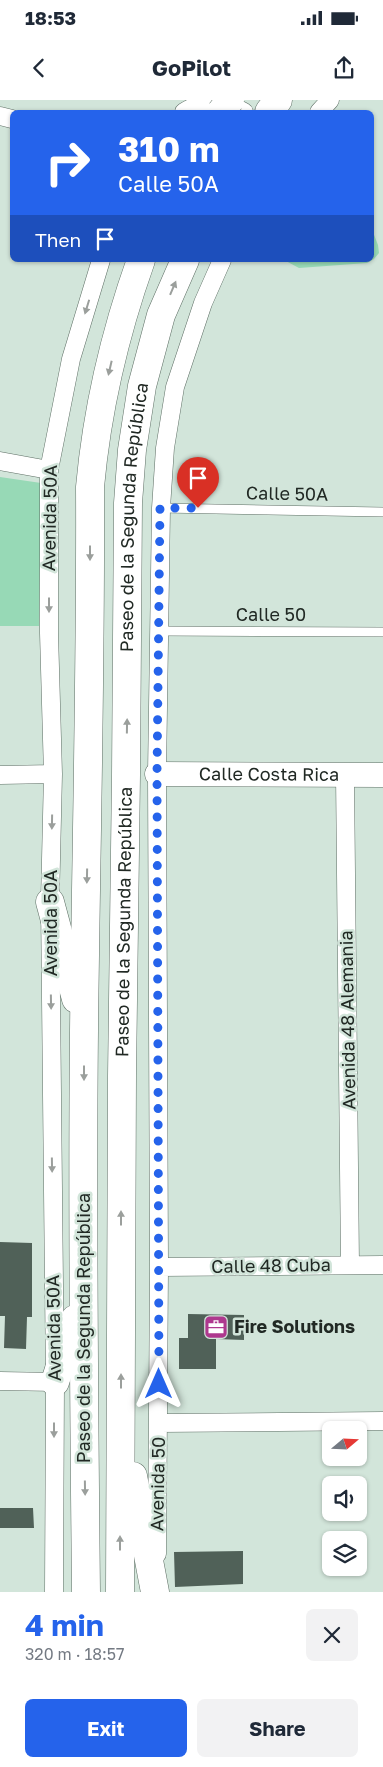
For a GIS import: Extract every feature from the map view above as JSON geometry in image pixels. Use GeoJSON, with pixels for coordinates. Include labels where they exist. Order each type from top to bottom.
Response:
{"type":"FeatureCollection","features":[{"type":"Feature","properties":{"kind":"highway","name":"Paseo de la Segunda República"},"geometry":{"type":"LineString","coordinates":[[86,1592],[82,1299],[84,1030],[89,765],[90,487],[96,433],[125,304],[140,262]]}},
{"type":"Feature","properties":{"kind":"highway","name":"Paseo de la Segunda República"},"geometry":{"type":"LineString","coordinates":[[120,1592],[122,1086],[127,755],[128,504],[132,450],[142,386],[161,315],[184,262]]}},
{"type":"Feature","properties":{"kind":"highway"},"geometry":{"type":"LineString","coordinates":[[50,902],[84,1030]]}},
{"type":"Feature","properties":{"kind":"highway"},"geometry":{"type":"LineString","coordinates":[[54,1382],[82,1299]]}},
{"type":"Feature","properties":{"kind":"highway"},"geometry":{"type":"LineString","coordinates":[[121,1413],[156,1592]]}},
{"type":"Feature","properties":{"kind":"main road","name":"Calle Costa Rica"},"geometry":{"type":"LineString","coordinates":[[157,774],[383,775]]}},
{"type":"Feature","properties":{"kind":"street"},"geometry":{"type":"LineString","coordinates":[[321,110],[330,100]]}},
{"type":"Feature","properties":{"kind":"street"},"geometry":{"type":"LineString","coordinates":[[187,110],[204,103],[220,103],[240,110]]}},
{"type":"Feature","properties":{"kind":"street","name":"Avenida 50A"},"geometry":{"type":"LineString","coordinates":[[54,1592],[50,902],[53,774],[49,624],[49,470],[71,359],[100,262]]}},
{"type":"Feature","properties":{"kind":"street","name":"Avenida 50"},"geometry":{"type":"LineString","coordinates":[[156,1592],[159,1422],[157,774],[160,508],[165,448],[175,387],[203,303],[221,262]]}},
{"type":"Feature","properties":{"kind":"street"},"geometry":{"type":"LineString","coordinates":[[0,461],[49,470]]}},
{"type":"Feature","properties":{"kind":"street"},"geometry":{"type":"LineString","coordinates":[[0,774],[53,774]]}},
{"type":"Feature","properties":{"kind":"street","name":"Avenida 48 Alemania"},"geometry":{"type":"LineString","coordinates":[[345,775],[350,1265]]}},
{"type":"Feature","properties":{"kind":"street","name":"Calle 48 Cuba"},"geometry":{"type":"LineString","coordinates":[[159,1267],[383,1265]]}},
{"type":"Feature","properties":{"kind":"street"},"geometry":{"type":"LineString","coordinates":[[0,1381],[54,1382]]}},
{"type":"Feature","properties":{"kind":"street"},"geometry":{"type":"LineString","coordinates":[[159,1422],[383,1421]]}},
{"type":"Feature","properties":{"kind":"lane","name":"Calle 50A"},"geometry":{"type":"LineString","coordinates":[[160,508],[383,512]]}},
{"type":"Feature","properties":{"kind":"lane","name":"Calle 50"},"geometry":{"type":"LineString","coordinates":[[158,631],[383,632]]}},
{"type":"Feature","properties":{"kind":"green space"},"geometry":{"type":"Polygon","coordinates":[[[374,235],[378,245],[379,253],[374,259],[374,235]]]}},
{"type":"Feature","properties":{"kind":"green space"},"geometry":{"type":"Polygon","coordinates":[[[288,262],[369,262],[367,263],[299,268],[288,262]]]}},
{"type":"Feature","properties":{"kind":"green space"},"geometry":{"type":"Polygon","coordinates":[[[0,477],[41,483],[39,626],[0,626],[0,477]]]}},
{"type":"Feature","properties":{"kind":"building"},"geometry":{"type":"Polygon","coordinates":[[[0,1242],[32,1243],[32,1317],[27,1317],[26,1349],[4,1348],[5,1316],[0,1316],[0,1242]]]}},
{"type":"Feature","properties":{"kind":"building"},"geometry":{"type":"Polygon","coordinates":[[[188,1314],[244,1315],[244,1340],[216,1339],[216,1369],[179,1369],[179,1338],[188,1338],[188,1314]]]}},
{"type":"Feature","properties":{"kind":"building"},"geometry":{"type":"Polygon","coordinates":[[[0,1508],[33,1508],[34,1528],[0,1528],[0,1508]]]}},
{"type":"Feature","properties":{"kind":"building"},"geometry":{"type":"Polygon","coordinates":[[[243,1551],[243,1584],[175,1587],[174,1552],[243,1551]]]}},
{"type":"Feature","properties":{"kind":"place","name":"Fire Solutions"},"geometry":{"type":"Point","coordinates":[216,1327]}},
{"type":"Feature","properties":{"kind":"route"},"geometry":{"type":"LineString","coordinates":[[159,1384],[157,774],[160,508],[198,508]]}}]}
